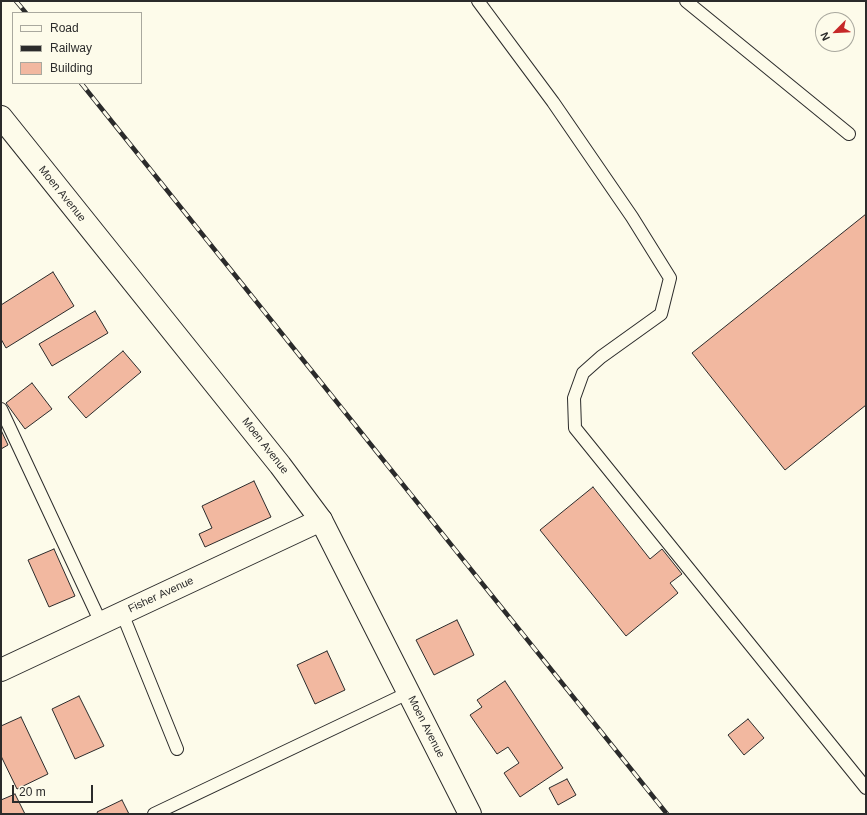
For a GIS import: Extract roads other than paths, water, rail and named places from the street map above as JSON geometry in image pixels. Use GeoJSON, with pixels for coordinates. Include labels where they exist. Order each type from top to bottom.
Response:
{"type":"FeatureCollection","features":[{"type":"Feature","properties":{"kind":"street","name":"Moen Avenue"},"geometry":{"type":"LineString","coordinates":[[1,117],[280,465],[321,520],[470,814]]}},
{"type":"Feature","properties":{"kind":"street","name":"Fisher Avenue"},"geometry":{"type":"LineString","coordinates":[[1,670],[321,520]]}},
{"type":"Feature","properties":{"kind":"lane"},"geometry":{"type":"LineString","coordinates":[[478,1],[553,102],[632,217],[670,278],[661,314],[601,357],[583,373],[574,398],[576,428],[866,788]]}},
{"type":"Feature","properties":{"kind":"lane"},"geometry":{"type":"LineString","coordinates":[[686,1],[849,134]]}},
{"type":"Feature","properties":{"kind":"lane"},"geometry":{"type":"LineString","coordinates":[[1,409],[101,623]]}},
{"type":"Feature","properties":{"kind":"lane"},"geometry":{"type":"LineString","coordinates":[[122,614],[177,749]]}},
{"type":"Feature","properties":{"kind":"lane"},"geometry":{"type":"LineString","coordinates":[[154,814],[408,693]]}},
{"type":"Feature","properties":{"kind":"railway"},"geometry":{"type":"LineString","coordinates":[[16,1],[25,12]]}},
{"type":"Feature","properties":{"kind":"railway"},"geometry":{"type":"LineString","coordinates":[[82,84],[667,814]]}}]}
